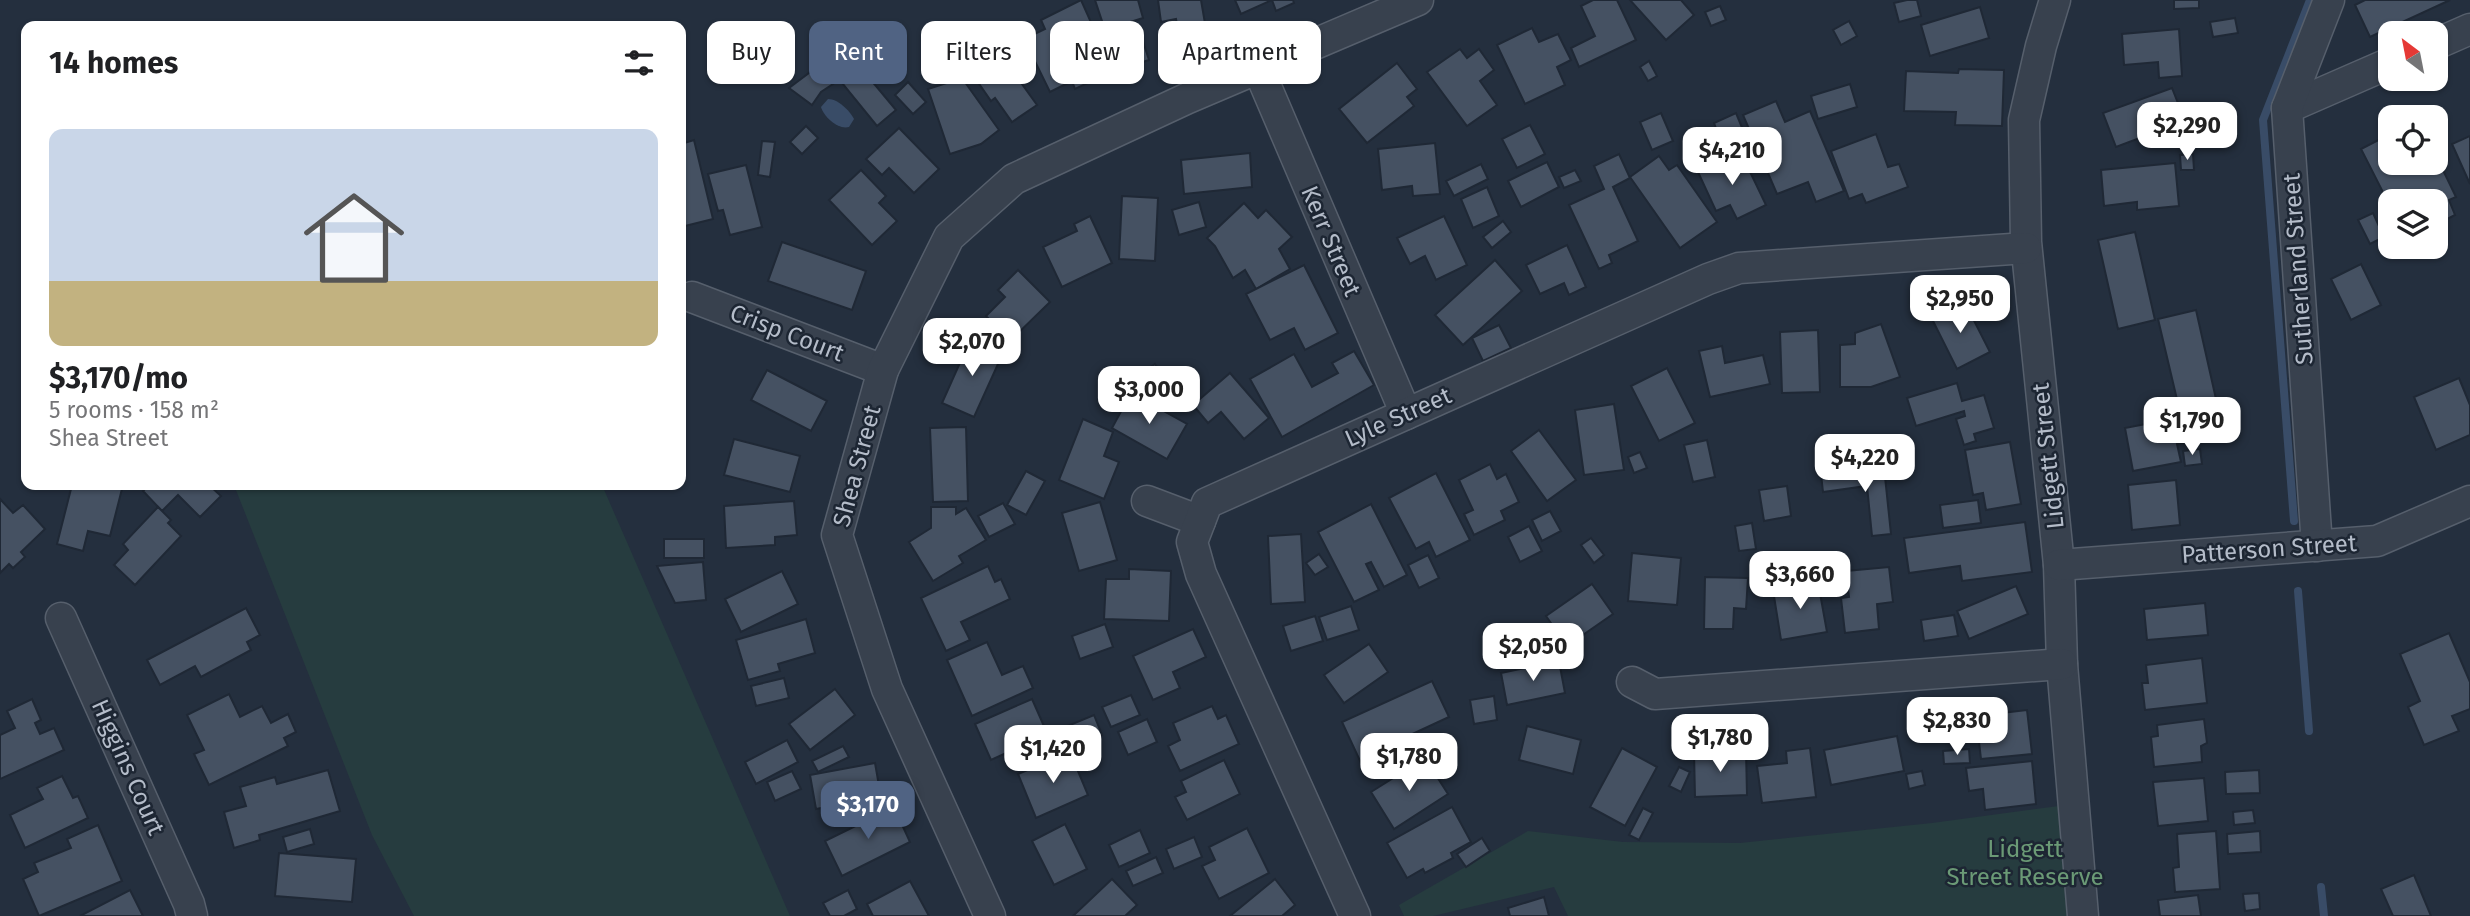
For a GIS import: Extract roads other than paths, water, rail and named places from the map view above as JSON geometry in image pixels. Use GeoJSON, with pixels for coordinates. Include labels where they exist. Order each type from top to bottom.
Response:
{"type":"FeatureCollection","features":[{"type":"Feature","properties":{"kind":"street","name":"Shea Street"},"geometry":{"type":"LineString","coordinates":[[1321,41],[1418,0]]}},
{"type":"Feature","properties":{"kind":"street","name":"Lidgett Street"},"geometry":{"type":"LineString","coordinates":[[2055,0],[2024,120],[2026,248],[2059,565],[2062,664],[2083,916]]}},
{"type":"Feature","properties":{"kind":"street","name":"Sutherland Street"},"geometry":{"type":"LineString","coordinates":[[2317,546],[2287,108],[2329,0]]}},
{"type":"Feature","properties":{"kind":"street"},"geometry":{"type":"LineString","coordinates":[[2448,39],[2470,29]]}},
{"type":"Feature","properties":{"kind":"street"},"geometry":{"type":"LineString","coordinates":[[2287,108],[2378,68]]}},
{"type":"Feature","properties":{"kind":"street","name":"Shea Street"},"geometry":{"type":"LineString","coordinates":[[990,916],[887,690],[837,535],[883,370],[949,237],[1014,179],[1223,84]]}},
{"type":"Feature","properties":{"kind":"street","name":"Kerr Street"},"geometry":{"type":"LineString","coordinates":[[1265,84],[1406,414]]}},
{"type":"Feature","properties":{"kind":"street","name":"Lyle Street"},"geometry":{"type":"LineString","coordinates":[[1200,521],[1207,503],[1708,279],[1739,268],[2026,248]]}},
{"type":"Feature","properties":{"kind":"street","name":"Crisp Court"},"geometry":{"type":"LineString","coordinates":[[692,297],[883,370]]}},
{"type":"Feature","properties":{"kind":"street"},"geometry":{"type":"LineString","coordinates":[[1147,501],[1200,521],[1192,542],[1201,574],[1355,916]]}},
{"type":"Feature","properties":{"kind":"street","name":"Patterson Street"},"geometry":{"type":"LineString","coordinates":[[2059,565],[2376,541],[2470,501]]}},
{"type":"Feature","properties":{"kind":"street","name":"Higgins Court"},"geometry":{"type":"LineString","coordinates":[[61,618],[192,916]]}},
{"type":"Feature","properties":{"kind":"street"},"geometry":{"type":"LineString","coordinates":[[1632,682],[1655,694],[2062,664]]}},
{"type":"Feature","properties":{"kind":"water"},"geometry":{"type":"Polygon","coordinates":[[[828,99],[839,103],[852,116],[854,119],[849,127],[836,125],[825,115],[821,107],[828,99]]]}},
{"type":"Feature","properties":{"kind":"waterway"},"geometry":{"type":"LineString","coordinates":[[2294,521],[2263,120],[2310,0]]}},
{"type":"Feature","properties":{"kind":"waterway"},"geometry":{"type":"LineString","coordinates":[[2298,591],[2309,731]]}},
{"type":"Feature","properties":{"kind":"waterway"},"geometry":{"type":"LineString","coordinates":[[2321,887],[2324,916]]}},
{"type":"Feature","properties":{"kind":"park label","name":"Lidgett Street Reserve"},"geometry":{"type":"Point","coordinates":[2025,863]}}]}
